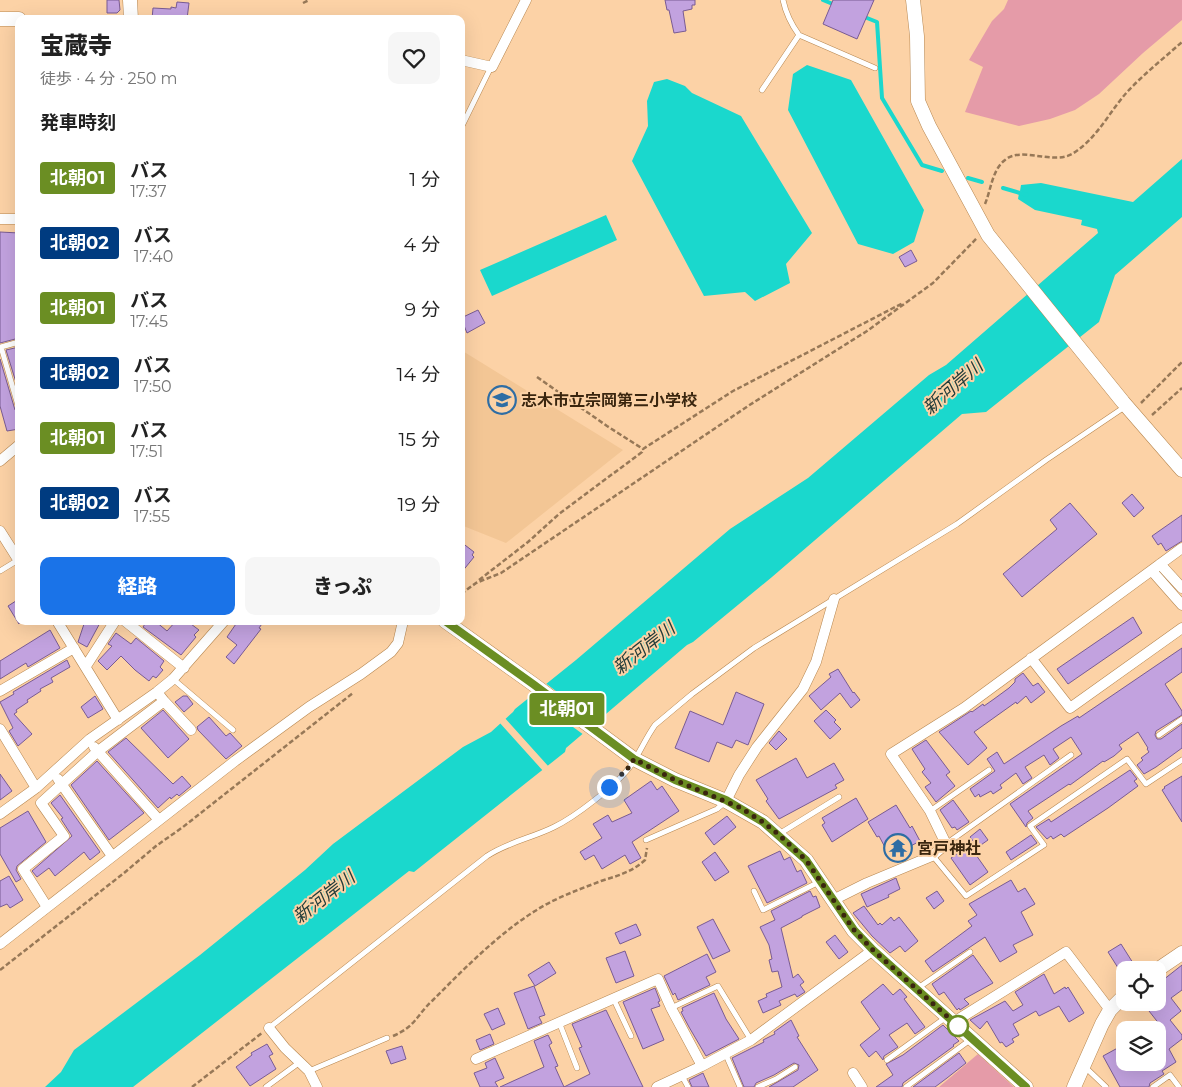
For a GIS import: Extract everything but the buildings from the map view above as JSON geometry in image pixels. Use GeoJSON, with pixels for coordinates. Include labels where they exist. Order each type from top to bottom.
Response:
{"type":"FeatureCollection","features":[{"type":"Feature","properties":{"kind":"street"},"geometry":{"type":"LineString","coordinates":[[130,0],[131,15]]}},
{"type":"Feature","properties":{"kind":"street"},"geometry":{"type":"LineString","coordinates":[[465,61],[492,67],[526,0]]}},
{"type":"Feature","properties":{"kind":"street"},"geometry":{"type":"LineString","coordinates":[[913,0],[917,36],[918,101],[929,126],[986,232],[1140,422],[1182,470]]}},
{"type":"Feature","properties":{"kind":"street"},"geometry":{"type":"LineString","coordinates":[[0,19],[15,19]]}},
{"type":"Feature","properties":{"kind":"street"},"geometry":{"type":"LineString","coordinates":[[0,219],[15,219]]}},
{"type":"Feature","properties":{"kind":"street"},"geometry":{"type":"LineString","coordinates":[[0,461],[15,448]]}},
{"type":"Feature","properties":{"kind":"street"},"geometry":{"type":"LineString","coordinates":[[0,531],[15,556]]}},
{"type":"Feature","properties":{"kind":"street"},"geometry":{"type":"LineString","coordinates":[[833,900],[866,883],[932,856],[946,844],[930,811],[891,754],[964,708],[1182,548]]}},
{"type":"Feature","properties":{"kind":"street"},"geometry":{"type":"LineString","coordinates":[[1156,568],[1182,588]]}},
{"type":"Feature","properties":{"kind":"street"},"geometry":{"type":"LineString","coordinates":[[1156,568],[1182,605]]}},
{"type":"Feature","properties":{"kind":"street"},"geometry":{"type":"LineString","coordinates":[[726,800],[757,747],[803,689],[816,662],[834,599]]}},
{"type":"Feature","properties":{"kind":"street"},"geometry":{"type":"LineString","coordinates":[[60,625],[118,720]]}},
{"type":"Feature","properties":{"kind":"street"},"geometry":{"type":"LineString","coordinates":[[86,666],[112,625]]}},
{"type":"Feature","properties":{"kind":"street"},"geometry":{"type":"LineString","coordinates":[[131,625],[184,668]]}},
{"type":"Feature","properties":{"kind":"street"},"geometry":{"type":"LineString","coordinates":[[0,814],[36,788],[90,739],[173,679],[221,625]]}},
{"type":"Feature","properties":{"kind":"street"},"geometry":{"type":"LineString","coordinates":[[0,944],[274,732],[391,652],[398,643],[402,625]]}},
{"type":"Feature","properties":{"kind":"street"},"geometry":{"type":"LineString","coordinates":[[450,625],[634,759],[675,780],[726,800],[750,813],[778,834],[806,860],[854,930],[873,950],[1026,1087]]}},
{"type":"Feature","properties":{"kind":"street"},"geometry":{"type":"LineString","coordinates":[[1032,658],[1070,708],[1182,628]]}},
{"type":"Feature","properties":{"kind":"street"},"geometry":{"type":"LineString","coordinates":[[0,691],[74,648]]}},
{"type":"Feature","properties":{"kind":"street"},"geometry":{"type":"LineString","coordinates":[[157,692],[191,730]]}},
{"type":"Feature","properties":{"kind":"street"},"geometry":{"type":"LineString","coordinates":[[47,907],[23,869],[64,836],[41,803],[97,752],[164,701]]}},
{"type":"Feature","properties":{"kind":"street"},"geometry":{"type":"LineString","coordinates":[[0,729],[36,788]]}},
{"type":"Feature","properties":{"kind":"street"},"geometry":{"type":"LineString","coordinates":[[90,739],[97,752],[159,820]]}},
{"type":"Feature","properties":{"kind":"street"},"geometry":{"type":"LineString","coordinates":[[54,772],[112,856]]}},
{"type":"Feature","properties":{"kind":"street"},"geometry":{"type":"LineString","coordinates":[[656,1087],[726,1055],[751,1040],[873,950]]}},
{"type":"Feature","properties":{"kind":"street"},"geometry":{"type":"LineString","coordinates":[[951,1019],[1066,952],[1110,1010]]}},
{"type":"Feature","properties":{"kind":"street"},"geometry":{"type":"LineString","coordinates":[[1166,964],[1182,953]]}},
{"type":"Feature","properties":{"kind":"street"},"geometry":{"type":"LineString","coordinates":[[476,1059],[559,1021],[614,1000],[658,978],[671,1008],[702,1066]]}},
{"type":"Feature","properties":{"kind":"street"},"geometry":{"type":"LineString","coordinates":[[1074,1087],[1102,1024],[1116,1004]]}},
{"type":"Feature","properties":{"kind":"street"},"geometry":{"type":"LineString","coordinates":[[269,1028],[285,1048],[309,1071],[317,1087]]}},
{"type":"Feature","properties":{"kind":"street"},"geometry":{"type":"LineString","coordinates":[[853,1073],[862,1087]]}},
{"type":"Feature","properties":{"kind":"lane"},"geometry":{"type":"LineString","coordinates":[[783,0],[791,24],[799,35],[874,68]]}},
{"type":"Feature","properties":{"kind":"lane"},"geometry":{"type":"LineString","coordinates":[[762,90],[799,35]]}},
{"type":"Feature","properties":{"kind":"lane"},"geometry":{"type":"LineString","coordinates":[[465,120],[492,67]]}},
{"type":"Feature","properties":{"kind":"lane"},"geometry":{"type":"LineString","coordinates":[[15,343],[1,347],[15,395]]}},
{"type":"Feature","properties":{"kind":"lane"},"geometry":{"type":"LineString","coordinates":[[269,1028],[487,856],[516,840],[554,827],[576,814],[621,777],[630,766],[655,725],[692,694],[754,648],[957,524],[1046,460],[1128,405]]}},
{"type":"Feature","properties":{"kind":"lane"},"geometry":{"type":"LineString","coordinates":[[0,571],[15,563]]}},
{"type":"Feature","properties":{"kind":"lane"},"geometry":{"type":"LineString","coordinates":[[173,679],[232,730]]}},
{"type":"Feature","properties":{"kind":"lane"},"geometry":{"type":"LineString","coordinates":[[1159,735],[1182,719]]}},
{"type":"Feature","properties":{"kind":"lane"},"geometry":{"type":"LineString","coordinates":[[946,844],[1071,756]]}},
{"type":"Feature","properties":{"kind":"lane"},"geometry":{"type":"LineString","coordinates":[[932,856],[966,896],[1044,845],[1030,826],[1127,759],[1146,784],[1182,760]]}},
{"type":"Feature","properties":{"kind":"lane"},"geometry":{"type":"LineString","coordinates":[[930,811],[989,770]]}},
{"type":"Feature","properties":{"kind":"lane"},"geometry":{"type":"LineString","coordinates":[[778,834],[839,797]]}},
{"type":"Feature","properties":{"kind":"lane"},"geometry":{"type":"LineString","coordinates":[[646,840],[717,809],[726,800]]}},
{"type":"Feature","properties":{"kind":"lane"},"geometry":{"type":"LineString","coordinates":[[754,891],[762,910],[822,881]]}},
{"type":"Feature","properties":{"kind":"lane"},"geometry":{"type":"LineString","coordinates":[[918,989],[970,952]]}},
{"type":"Feature","properties":{"kind":"lane"},"geometry":{"type":"LineString","coordinates":[[671,1008],[718,986],[751,1040]]}},
{"type":"Feature","properties":{"kind":"lane"},"geometry":{"type":"LineString","coordinates":[[614,1000],[631,1036]]}},
{"type":"Feature","properties":{"kind":"lane"},"geometry":{"type":"LineString","coordinates":[[887,1060],[951,1019]]}},
{"type":"Feature","properties":{"kind":"lane"},"geometry":{"type":"LineString","coordinates":[[559,1021],[578,1068]]}},
{"type":"Feature","properties":{"kind":"lane"},"geometry":{"type":"LineString","coordinates":[[309,1071],[387,1038]]}},
{"type":"Feature","properties":{"kind":"lane"},"geometry":{"type":"LineString","coordinates":[[906,1087],[972,1038]]}},
{"type":"Feature","properties":{"kind":"lane"},"geometry":{"type":"LineString","coordinates":[[726,1055],[740,1087]]}},
{"type":"Feature","properties":{"kind":"lane"},"geometry":{"type":"LineString","coordinates":[[266,1087],[300,1062]]}},
{"type":"Feature","properties":{"kind":"lane"},"geometry":{"type":"LineString","coordinates":[[1084,1065],[1106,1087]]}},
{"type":"Feature","properties":{"kind":"lane"},"geometry":{"type":"LineString","coordinates":[[758,1087],[776,1079],[795,1066]]}},
{"type":"Feature","properties":{"kind":"lane"},"geometry":{"type":"LineString","coordinates":[[1153,1087],[1170,1075],[1179,1087]]}},
{"type":"Feature","properties":{"kind":"lane"},"geometry":{"type":"LineString","coordinates":[[681,1076],[688,1087]]}},
{"type":"Feature","properties":{"kind":"path"},"geometry":{"type":"LineString","coordinates":[[303,3],[309,0]]}},
{"type":"Feature","properties":{"kind":"path"},"geometry":{"type":"LineString","coordinates":[[976,211],[984,205],[999,165],[1004,160],[1016,154],[1050,158],[1070,155],[1090,140],[1128,91],[1182,42]]}},
{"type":"Feature","properties":{"kind":"path"},"geometry":{"type":"LineString","coordinates":[[476,583],[502,573],[748,406],[867,331],[933,283],[986,232]]}},
{"type":"Feature","properties":{"kind":"path"},"geometry":{"type":"LineString","coordinates":[[465,591],[528,542],[559,514],[642,452],[643,448],[733,391],[911,299]]}},
{"type":"Feature","properties":{"kind":"path"},"geometry":{"type":"LineString","coordinates":[[1128,405],[1182,362]]}},
{"type":"Feature","properties":{"kind":"path"},"geometry":{"type":"LineString","coordinates":[[537,376],[607,426],[643,448]]}},
{"type":"Feature","properties":{"kind":"path"},"geometry":{"type":"LineString","coordinates":[[1140,422],[1153,414],[1182,388]]}},
{"type":"Feature","properties":{"kind":"path"},"geometry":{"type":"LineString","coordinates":[[0,970],[359,689]]}},
{"type":"Feature","properties":{"kind":"path"},"geometry":{"type":"LineString","coordinates":[[387,1038],[406,1030],[429,1003],[463,970],[498,939],[535,911],[560,897],[628,872],[638,866],[645,860],[648,851],[646,840]]}},
{"type":"Feature","properties":{"kind":"path"},"geometry":{"type":"LineString","coordinates":[[192,1087],[269,1028]]}},
{"type":"Feature","properties":{"kind":"shaded area"},"geometry":{"type":"Polygon","coordinates":[[[1008,0],[1182,0],[1182,20],[1099,94],[1075,110],[1050,119],[1019,126],[965,112],[983,67],[969,60],[992,21],[1004,9],[1008,0]]]}},
{"type":"Feature","properties":{"kind":"shaded area","name":"志木市立宗岡第三小学校"},"geometry":{"type":"Polygon","coordinates":[[[465,352],[623,450],[506,543],[465,527],[465,352]]]}},
{"type":"Feature","properties":{"kind":"shaded area"},"geometry":{"type":"Polygon","coordinates":[[[978,1054],[1014,1087],[939,1087],[978,1054]]]}},
{"type":"Feature","properties":{"kind":"water"},"geometry":{"type":"Polygon","coordinates":[[[807,65],[851,80],[924,210],[914,242],[893,254],[858,244],[788,110],[793,74],[807,65]]]}},
{"type":"Feature","properties":{"kind":"water"},"geometry":{"type":"Polygon","coordinates":[[[667,79],[685,86],[692,93],[741,116],[812,233],[786,264],[790,283],[755,301],[745,292],[704,296],[632,161],[648,126],[647,101],[654,82],[667,79]]]}},
{"type":"Feature","properties":{"kind":"water","name":"新河岸川"},"geometry":{"type":"Polygon","coordinates":[[[1182,159],[1182,217],[1115,275],[1099,322],[986,412],[962,414],[772,577],[687,645],[566,748],[565,752],[414,872],[409,871],[133,1087],[45,1087],[61,1072],[74,1050],[200,955],[305,870],[333,844],[463,747],[491,732],[515,709],[576,660],[730,529],[808,478],[929,375],[946,365],[1098,233],[1097,229],[1081,225],[1082,220],[1035,210],[1018,199],[1019,193],[1023,193],[1020,191],[1021,185],[1041,183],[1133,202],[1182,159]]]}},
{"type":"Feature","properties":{"kind":"water"},"geometry":{"type":"Polygon","coordinates":[[[606,215],[617,240],[492,296],[480,270],[606,215]]]}},
{"type":"Feature","properties":{"kind":"pier"},"geometry":{"type":"Polygon","coordinates":[[[544,682],[598,723],[584,735],[529,695],[544,682]]]}},
{"type":"Feature","properties":{"kind":"pier"},"geometry":{"type":"Polygon","coordinates":[[[504,717],[549,767],[544,772],[499,722],[504,717]]]}},
{"type":"Feature","properties":{"kind":"waterway"},"geometry":{"type":"LineString","coordinates":[[823,0],[835,5]]}},
{"type":"Feature","properties":{"kind":"waterway"},"geometry":{"type":"LineString","coordinates":[[862,16],[877,22],[882,98],[922,165],[942,171]]}},
{"type":"Feature","properties":{"kind":"waterway"},"geometry":{"type":"LineString","coordinates":[[968,178],[982,182]]}},
{"type":"Feature","properties":{"kind":"waterway"},"geometry":{"type":"LineString","coordinates":[[1003,188],[1027,195]]}},
{"type":"Feature","properties":{"kind":"bus line","name":"北朝01"},"geometry":{"type":"LineString","coordinates":[[451,625],[634,759],[675,780],[726,800],[750,813],[778,834],[806,860],[854,930],[873,950],[1026,1087]]}},
{"type":"Feature","properties":{"kind":"place","name":"志木市立宗岡第三小学校"},"geometry":{"type":"Point","coordinates":[502,400]}},
{"type":"Feature","properties":{"kind":"place","name":"宮戸神社"},"geometry":{"type":"Point","coordinates":[898,848]}},
{"type":"Feature","properties":{"kind":"route"},"geometry":{"type":"LineString","coordinates":[[609,787],[621,777],[634,759],[675,780],[726,800],[750,813],[778,834],[806,860],[854,930],[873,950],[958,1026]]}}]}
